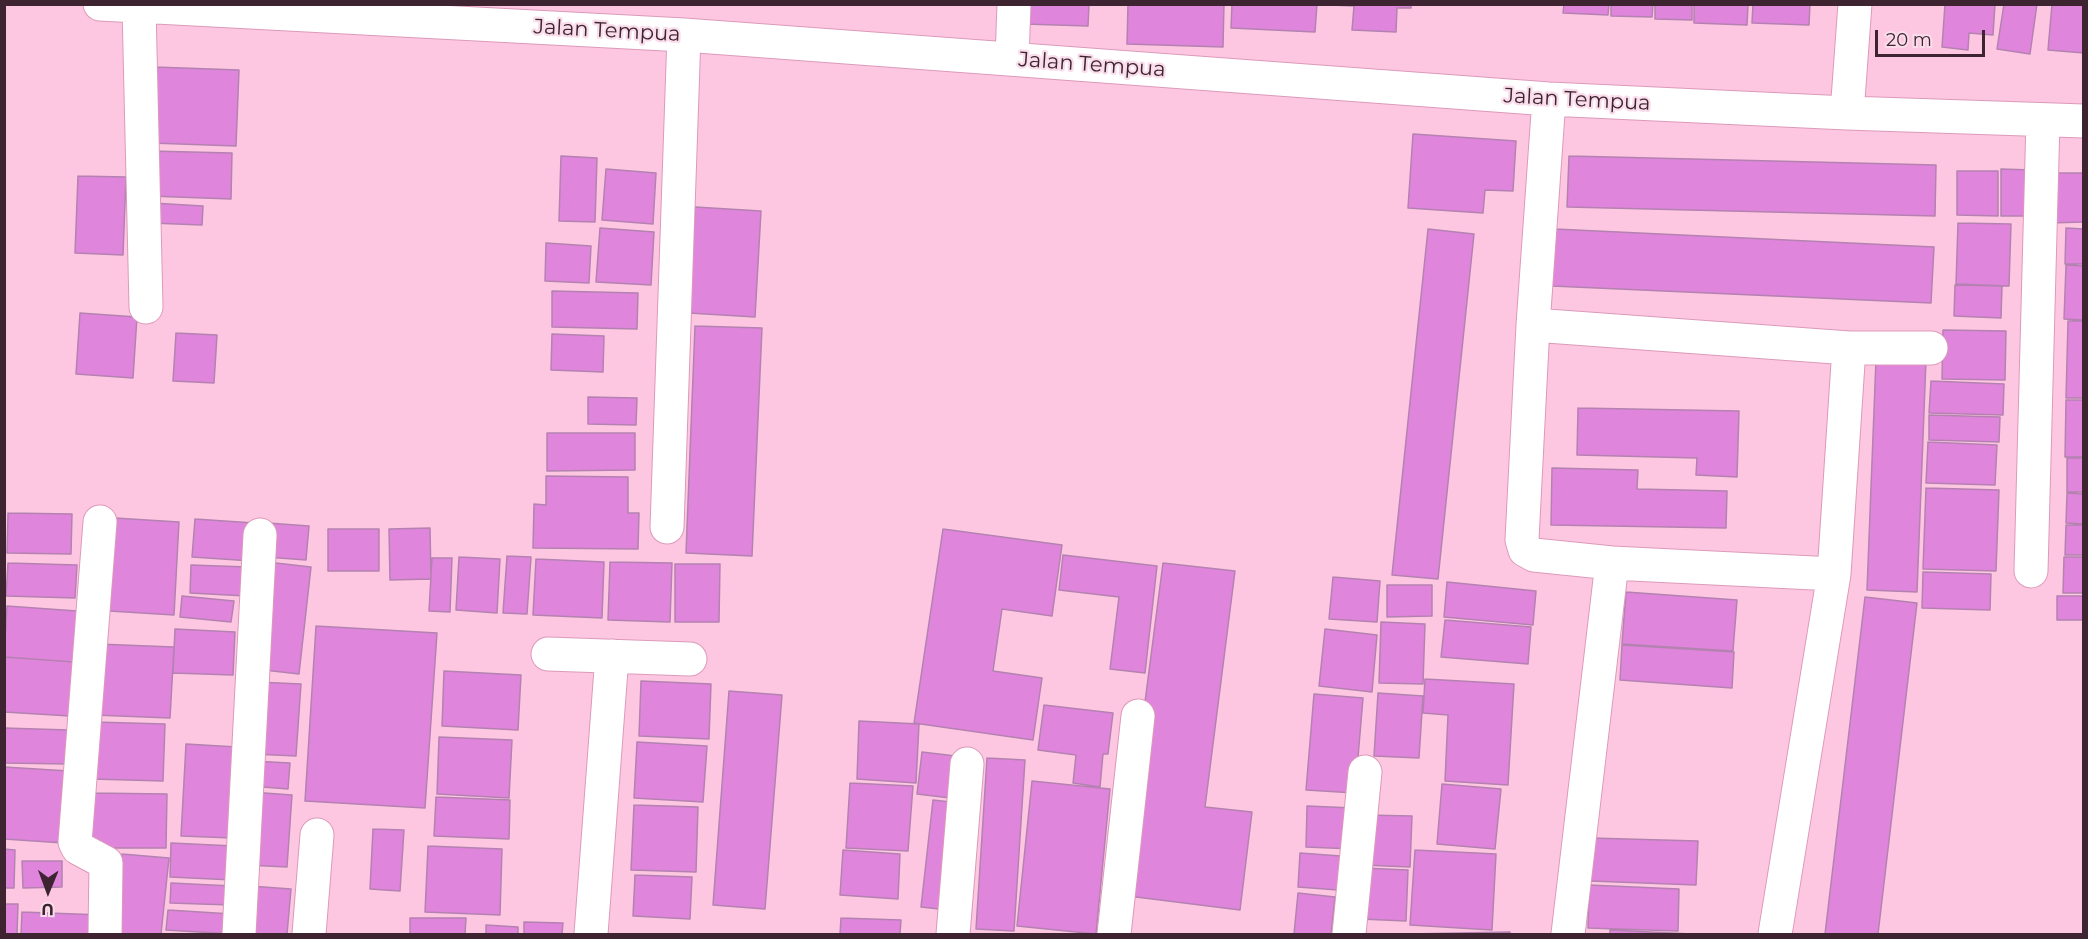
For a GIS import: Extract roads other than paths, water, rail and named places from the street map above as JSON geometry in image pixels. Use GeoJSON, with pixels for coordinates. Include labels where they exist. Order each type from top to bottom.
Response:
{"type":"FeatureCollection","features":[{"type":"Feature","properties":{"kind":"street","name":"Jalan Tempua"},"geometry":{"type":"LineString","coordinates":[[100,4],[684,35],[1549,99],[2084,121]]}},
{"type":"Feature","properties":{"kind":"street"},"geometry":{"type":"LineString","coordinates":[[1012,59],[1014,4]]}},
{"type":"Feature","properties":{"kind":"street"},"geometry":{"type":"LineString","coordinates":[[1847,113],[1855,4]]}},
{"type":"Feature","properties":{"kind":"street"},"geometry":{"type":"LineString","coordinates":[[139,7],[147,307]]}},
{"type":"Feature","properties":{"kind":"street"},"geometry":{"type":"LineString","coordinates":[[667,527],[684,35]]}},
{"type":"Feature","properties":{"kind":"street"},"geometry":{"type":"LineString","coordinates":[[1549,99],[1533,325],[1522,545],[1534,555],[1612,563],[1834,574]]}},
{"type":"Feature","properties":{"kind":"street"},"geometry":{"type":"LineString","coordinates":[[2031,571],[2043,120]]}},
{"type":"Feature","properties":{"kind":"street"},"geometry":{"type":"LineString","coordinates":[[1533,325],[1849,348],[1931,348]]}},
{"type":"Feature","properties":{"kind":"street"},"geometry":{"type":"LineString","coordinates":[[1775,934],[1834,574],[1849,348]]}},
{"type":"Feature","properties":{"kind":"street"},"geometry":{"type":"LineString","coordinates":[[100,522],[75,842],[78,848],[104,860],[107,867],[105,934]]}},
{"type":"Feature","properties":{"kind":"street"},"geometry":{"type":"LineString","coordinates":[[239,934],[260,536]]}},
{"type":"Feature","properties":{"kind":"street"},"geometry":{"type":"LineString","coordinates":[[1568,934],[1612,563]]}},
{"type":"Feature","properties":{"kind":"street"},"geometry":{"type":"LineString","coordinates":[[548,654],[690,659]]}},
{"type":"Feature","properties":{"kind":"street"},"geometry":{"type":"LineString","coordinates":[[591,934],[612,656]]}},
{"type":"Feature","properties":{"kind":"street"},"geometry":{"type":"LineString","coordinates":[[1114,934],[1138,716]]}},
{"type":"Feature","properties":{"kind":"street"},"geometry":{"type":"LineString","coordinates":[[952,934],[967,764]]}},
{"type":"Feature","properties":{"kind":"street"},"geometry":{"type":"LineString","coordinates":[[1349,934],[1365,772]]}},
{"type":"Feature","properties":{"kind":"street"},"geometry":{"type":"LineString","coordinates":[[309,934],[317,835]]}}]}
